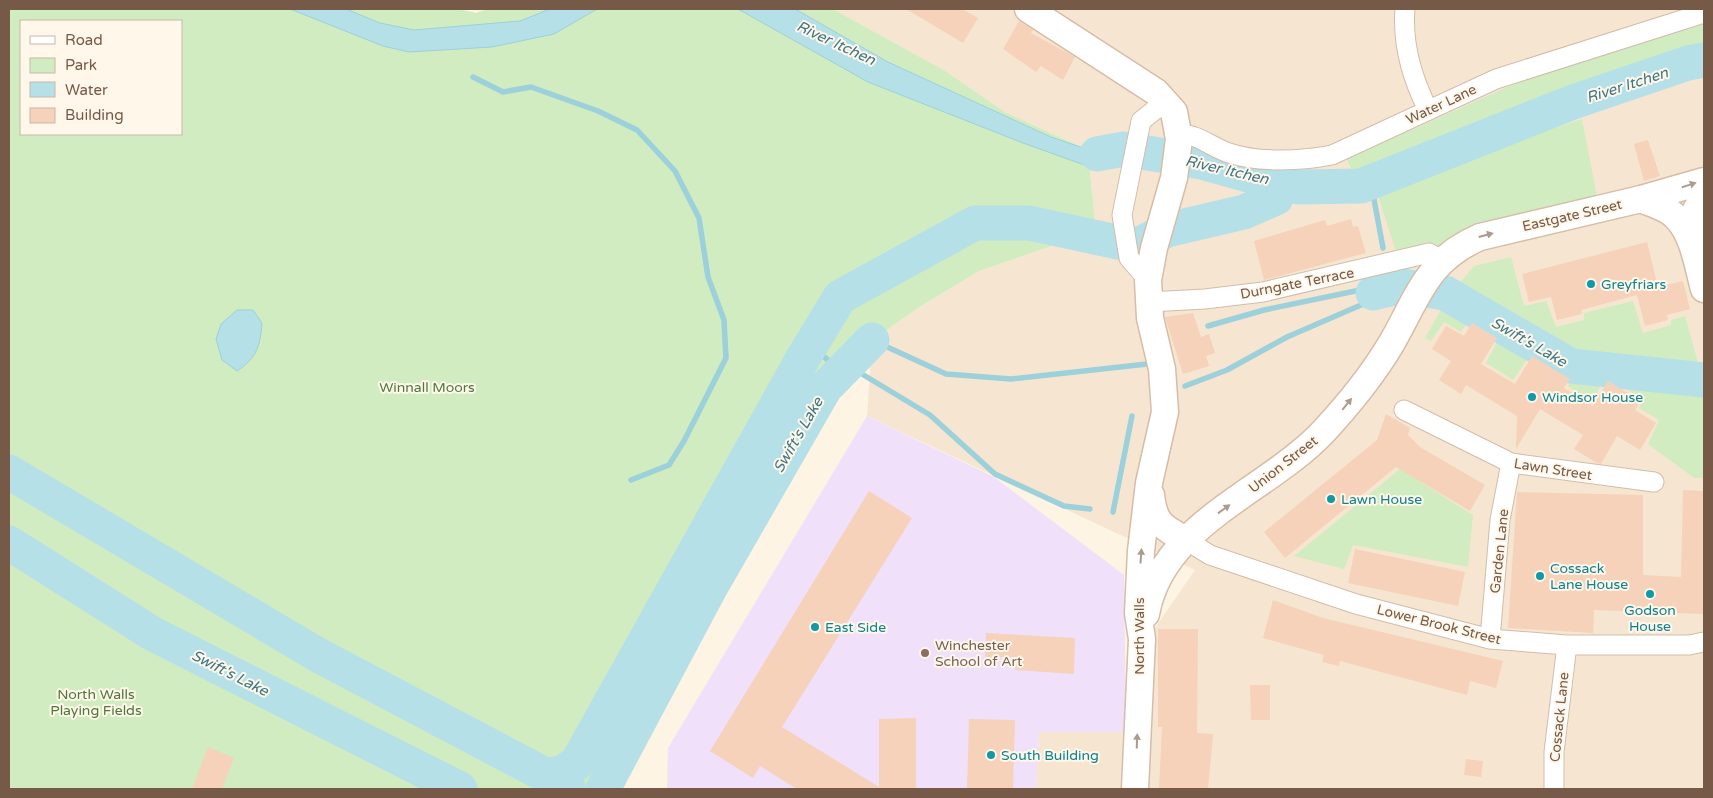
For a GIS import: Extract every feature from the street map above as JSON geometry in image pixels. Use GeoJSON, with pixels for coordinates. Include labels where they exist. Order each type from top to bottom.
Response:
{"type":"FeatureCollection","features":[{"type":"Feature","properties":{"kind":"main road"},"geometry":{"type":"LineString","coordinates":[[1028,9],[1156,92],[1174,112],[1179,136],[1174,178],[1154,248],[1148,291]]}},
{"type":"Feature","properties":{"kind":"main road","name":"Eastgate Street"},"geometry":{"type":"LineString","coordinates":[[1436,267],[1456,248],[1480,237],[1641,199],[1704,181]]}},
{"type":"Feature","properties":{"kind":"main road"},"geometry":{"type":"LineString","coordinates":[[1641,199],[1670,212],[1688,235],[1704,289]]}},
{"type":"Feature","properties":{"kind":"main road"},"geometry":{"type":"LineString","coordinates":[[1693,252],[1691,224],[1695,208],[1704,199]]}},
{"type":"Feature","properties":{"kind":"main road","name":"Union Street"},"geometry":{"type":"LineString","coordinates":[[1142,639],[1148,603],[1162,574],[1186,540],[1211,518],[1305,450],[1323,432],[1372,372],[1436,267]]}},
{"type":"Feature","properties":{"kind":"main road","name":"North Walls"},"geometry":{"type":"LineString","coordinates":[[1135,789],[1142,639],[1138,612],[1140,577],[1149,483],[1165,412],[1162,369],[1148,291]]}},
{"type":"Feature","properties":{"kind":"main road","name":"North Walls"},"geometry":{"type":"LineString","coordinates":[[1149,483],[1153,513],[1158,522],[1186,540]]}},
{"type":"Feature","properties":{"kind":"street"},"geometry":{"type":"LineString","coordinates":[[1405,9],[1406,44],[1419,92],[1428,110]]}},
{"type":"Feature","properties":{"kind":"street","name":"Water Lane"},"geometry":{"type":"LineString","coordinates":[[1179,136],[1194,136],[1237,155],[1252,158],[1318,158],[1352,147],[1496,79],[1704,13]]}},
{"type":"Feature","properties":{"kind":"street"},"geometry":{"type":"LineString","coordinates":[[1148,291],[1129,258],[1122,216],[1141,121],[1166,102]]}},
{"type":"Feature","properties":{"kind":"street","name":"Durngate Terrace"},"geometry":{"type":"LineString","coordinates":[[1148,291],[1205,299],[1263,292],[1429,253],[1436,257],[1436,267]]}},
{"type":"Feature","properties":{"kind":"street","name":"Lawn Street"},"geometry":{"type":"LineString","coordinates":[[1404,410],[1511,463],[1654,482]]}},
{"type":"Feature","properties":{"kind":"street","name":"Garden Lane"},"geometry":{"type":"LineString","coordinates":[[1490,639],[1500,520],[1511,463]]}},
{"type":"Feature","properties":{"kind":"street","name":"Lower Brook Street"},"geometry":{"type":"LineString","coordinates":[[1186,540],[1210,555],[1356,604],[1490,639],[1567,645],[1689,645],[1704,642]]}},
{"type":"Feature","properties":{"kind":"street","name":"Cossack Lane"},"geometry":{"type":"LineString","coordinates":[[1554,789],[1554,752],[1567,645]]}},
{"type":"Feature","properties":{"kind":"shaded area"},"geometry":{"type":"Polygon","coordinates":[[[833,9],[1704,9],[1704,789],[1036,789],[1039,732],[1150,732],[1155,628],[1195,570],[867,416],[872,340],[921,306],[979,271],[1052,246],[1095,222],[1088,150],[1005,112],[944,71],[833,9]]]}},
{"type":"Feature","properties":{"kind":"shaded area","name":"Winchester School of Art"},"geometry":{"type":"Polygon","coordinates":[[[867,416],[994,477],[1124,575],[1126,732],[1039,732],[1036,789],[667,789],[668,748],[867,416]]]}},
{"type":"Feature","properties":{"kind":"green space","name":"Winnall Moors"},"geometry":{"type":"Polygon","coordinates":[[[9,9],[459,9],[476,13],[488,9],[833,9],[945,71],[1005,112],[1088,150],[1095,222],[1052,246],[979,271],[921,306],[872,340],[825,388],[710,588],[603,789],[9,789],[9,9]]]}},
{"type":"Feature","properties":{"kind":"green space"},"geometry":{"type":"Polygon","coordinates":[[[1704,21],[1704,48],[1582,87],[1356,182],[1347,159],[1523,80],[1704,21]]]}},
{"type":"Feature","properties":{"kind":"green space"},"geometry":{"type":"Polygon","coordinates":[[[1582,119],[1597,196],[1450,238],[1403,273],[1375,187],[1582,119]]]}},
{"type":"Feature","properties":{"kind":"green space"},"geometry":{"type":"Polygon","coordinates":[[[1511,257],[1524,306],[1546,301],[1556,327],[1584,320],[1584,313],[1633,301],[1643,333],[1671,325],[1671,320],[1685,316],[1704,384],[1704,478],[1694,478],[1648,444],[1659,420],[1639,408],[1643,399],[1605,377],[1592,403],[1568,386],[1573,377],[1530,355],[1513,380],[1486,363],[1498,340],[1470,319],[1461,332],[1444,322],[1431,341],[1425,338],[1448,297],[1474,266],[1511,257]]]}},
{"type":"Feature","properties":{"kind":"green space"},"geometry":{"type":"Polygon","coordinates":[[[1400,469],[1473,515],[1468,567],[1353,545],[1344,569],[1294,556],[1400,469]]]}},
{"type":"Feature","properties":{"kind":"water"},"geometry":{"type":"Polygon","coordinates":[[[290,9],[346,9],[380,23],[414,30],[520,21],[550,9],[597,9],[554,34],[492,47],[409,52],[383,46],[290,9]]]}},
{"type":"Feature","properties":{"kind":"water"},"geometry":{"type":"Polygon","coordinates":[[[738,9],[795,9],[888,62],[1051,137],[1098,153],[1132,137],[1128,162],[1112,168],[1090,167],[1023,143],[868,82],[738,9]]]}},
{"type":"Feature","properties":{"kind":"water"},"geometry":{"type":"Polygon","coordinates":[[[237,310],[253,310],[262,323],[256,351],[249,361],[237,371],[222,360],[216,339],[221,324],[237,310]]]}},
{"type":"Feature","properties":{"kind":"building"},"geometry":{"type":"Polygon","coordinates":[[[906,9],[962,9],[978,18],[963,43],[906,9]]]}},
{"type":"Feature","properties":{"kind":"building"},"geometry":{"type":"Polygon","coordinates":[[[1019,21],[1033,30],[1031,33],[1075,57],[1063,80],[1041,66],[1036,72],[1003,49],[1019,21]]]}},
{"type":"Feature","properties":{"kind":"building"},"geometry":{"type":"Polygon","coordinates":[[[1648,140],[1660,176],[1644,181],[1634,144],[1648,140]]]}},
{"type":"Feature","properties":{"kind":"building"},"geometry":{"type":"Polygon","coordinates":[[[1351,219],[1353,227],[1358,226],[1366,253],[1264,280],[1254,241],[1325,220],[1327,226],[1351,219]]]}},
{"type":"Feature","properties":{"kind":"building","name":"Greyfriars"},"geometry":{"type":"Polygon","coordinates":[[[1647,242],[1658,287],[1683,281],[1690,309],[1667,315],[1668,320],[1645,326],[1637,295],[1581,310],[1582,314],[1557,320],[1551,297],[1529,302],[1522,274],[1647,242]]]}},
{"type":"Feature","properties":{"kind":"building"},"geometry":{"type":"Polygon","coordinates":[[[1193,313],[1201,337],[1209,334],[1215,353],[1206,356],[1209,366],[1183,374],[1165,317],[1193,313]]]}},
{"type":"Feature","properties":{"kind":"building","name":"Windsor House"},"geometry":{"type":"Polygon","coordinates":[[[1472,323],[1497,338],[1481,364],[1515,384],[1532,356],[1570,379],[1564,388],[1593,406],[1608,381],[1641,401],[1635,410],[1656,423],[1640,450],[1617,436],[1601,464],[1597,463],[1574,449],[1583,435],[1540,409],[1516,449],[1517,416],[1466,385],[1461,394],[1439,380],[1451,361],[1432,349],[1446,326],[1464,336],[1472,323]]]}},
{"type":"Feature","properties":{"kind":"building"},"geometry":{"type":"Polygon","coordinates":[[[1386,414],[1410,428],[1408,435],[1420,447],[1485,485],[1470,511],[1396,467],[1285,558],[1264,532],[1377,440],[1386,414]]]}},
{"type":"Feature","properties":{"kind":"building"},"geometry":{"type":"Polygon","coordinates":[[[1683,490],[1704,491],[1704,614],[1594,610],[1593,633],[1508,628],[1517,492],[1643,495],[1643,575],[1681,577],[1683,490]]]}},
{"type":"Feature","properties":{"kind":"building","name":"East Side"},"geometry":{"type":"Polygon","coordinates":[[[869,491],[912,518],[782,727],[879,787],[879,719],[916,718],[916,789],[797,789],[760,766],[753,778],[710,751],[869,491]]]}},
{"type":"Feature","properties":{"kind":"building"},"geometry":{"type":"Polygon","coordinates":[[[1355,549],[1465,572],[1458,606],[1348,583],[1355,549]]]}},
{"type":"Feature","properties":{"kind":"building"},"geometry":{"type":"Polygon","coordinates":[[[1273,600],[1323,618],[1503,661],[1496,688],[1470,681],[1467,695],[1340,661],[1339,666],[1322,662],[1324,655],[1263,638],[1273,600]]]}},
{"type":"Feature","properties":{"kind":"building"},"geometry":{"type":"Polygon","coordinates":[[[1158,629],[1198,629],[1197,733],[1213,734],[1208,789],[1159,789],[1162,727],[1158,727],[1158,629]]]}},
{"type":"Feature","properties":{"kind":"building"},"geometry":{"type":"Polygon","coordinates":[[[986,633],[1075,638],[1074,674],[1015,670],[1015,657],[985,657],[986,633]]]}},
{"type":"Feature","properties":{"kind":"building"},"geometry":{"type":"Polygon","coordinates":[[[1250,685],[1270,685],[1270,720],[1251,720],[1250,685]]]}},
{"type":"Feature","properties":{"kind":"building","name":"South Building"},"geometry":{"type":"Polygon","coordinates":[[[969,719],[1015,720],[1013,789],[967,789],[969,719]]]}},
{"type":"Feature","properties":{"kind":"building"},"geometry":{"type":"Polygon","coordinates":[[[208,747],[234,758],[222,789],[192,789],[208,747]]]}},
{"type":"Feature","properties":{"kind":"building"},"geometry":{"type":"Polygon","coordinates":[[[1466,759],[1483,761],[1481,777],[1464,775],[1466,759]]]}},
{"type":"Feature","properties":{"kind":"waterway","name":"River Itchen"},"geometry":{"type":"LineString","coordinates":[[1097,154],[1124,149],[1201,162],[1281,184],[1299,187],[1361,186],[1573,102],[1688,63],[1704,60]]}},
{"type":"Feature","properties":{"kind":"waterway"},"geometry":{"type":"LineString","coordinates":[[473,77],[503,92],[531,87],[598,111],[637,130],[675,171],[699,218],[708,277],[724,320],[726,358],[684,441],[669,465],[631,480]]}},
{"type":"Feature","properties":{"kind":"waterway"},"geometry":{"type":"LineString","coordinates":[[1371,183],[1383,248]]}},
{"type":"Feature","properties":{"kind":"waterway"},"geometry":{"type":"LineString","coordinates":[[547,776],[564,772],[577,763],[803,358],[840,297],[975,223],[1029,223],[1136,246],[1167,230],[1244,212],[1276,198],[1281,184]]}},
{"type":"Feature","properties":{"kind":"waterway","name":"Swift's Lake"},"geometry":{"type":"LineString","coordinates":[[1389,280],[1391,287]]}},
{"type":"Feature","properties":{"kind":"waterway","name":"Swift's Lake"},"geometry":{"type":"LineString","coordinates":[[1373,293],[1403,286],[1445,293],[1571,366],[1704,380]]}},
{"type":"Feature","properties":{"kind":"waterway","name":"Swift's Lake"},"geometry":{"type":"LineString","coordinates":[[1208,326],[1264,310],[1360,290],[1373,293]]}},
{"type":"Feature","properties":{"kind":"waterway"},"geometry":{"type":"LineString","coordinates":[[1185,386],[1227,370],[1287,337],[1361,305],[1373,293]]}},
{"type":"Feature","properties":{"kind":"waterway","name":"Swift's Lake"},"geometry":{"type":"LineString","coordinates":[[872,340],[946,374],[1011,379],[1147,364]]}},
{"type":"Feature","properties":{"kind":"waterway","name":"Swift's Lake"},"geometry":{"type":"LineString","coordinates":[[603,789],[710,588],[825,388],[872,340]]}},
{"type":"Feature","properties":{"kind":"waterway"},"geometry":{"type":"LineString","coordinates":[[811,344],[840,372]]}},
{"type":"Feature","properties":{"kind":"waterway"},"geometry":{"type":"LineString","coordinates":[[847,365],[930,415],[995,474],[1064,506],[1090,509]]}},
{"type":"Feature","properties":{"kind":"waterway"},"geometry":{"type":"LineString","coordinates":[[1113,512],[1132,416]]}},
{"type":"Feature","properties":{"kind":"waterway"},"geometry":{"type":"LineString","coordinates":[[9,472],[318,655],[568,787]]}},
{"type":"Feature","properties":{"kind":"waterway","name":"Swift's Lake"},"geometry":{"type":"LineString","coordinates":[[9,543],[153,634],[460,789]]}},
{"type":"Feature","properties":{"kind":"place","name":"Greyfriars"},"geometry":{"type":"Point","coordinates":[1591,284]}},
{"type":"Feature","properties":{"kind":"place","name":"Windsor House"},"geometry":{"type":"Point","coordinates":[1532,397]}},
{"type":"Feature","properties":{"kind":"place","name":"Lawn House"},"geometry":{"type":"Point","coordinates":[1331,499]}},
{"type":"Feature","properties":{"kind":"place","name":"Cossack Lane House"},"geometry":{"type":"Point","coordinates":[1540,576]}},
{"type":"Feature","properties":{"kind":"place","name":"Godson House"},"geometry":{"type":"Point","coordinates":[1650,594]}},
{"type":"Feature","properties":{"kind":"place","name":"East Side"},"geometry":{"type":"Point","coordinates":[815,627]}},
{"type":"Feature","properties":{"kind":"place","name":"Winchester School of Art"},"geometry":{"type":"Point","coordinates":[925,653]}},
{"type":"Feature","properties":{"kind":"place","name":"South Building"},"geometry":{"type":"Point","coordinates":[991,755]}},
{"type":"Feature","properties":{"kind":"park label","name":"North Walls Playing Fields"},"geometry":{"type":"Point","coordinates":[96,702]}}]}
